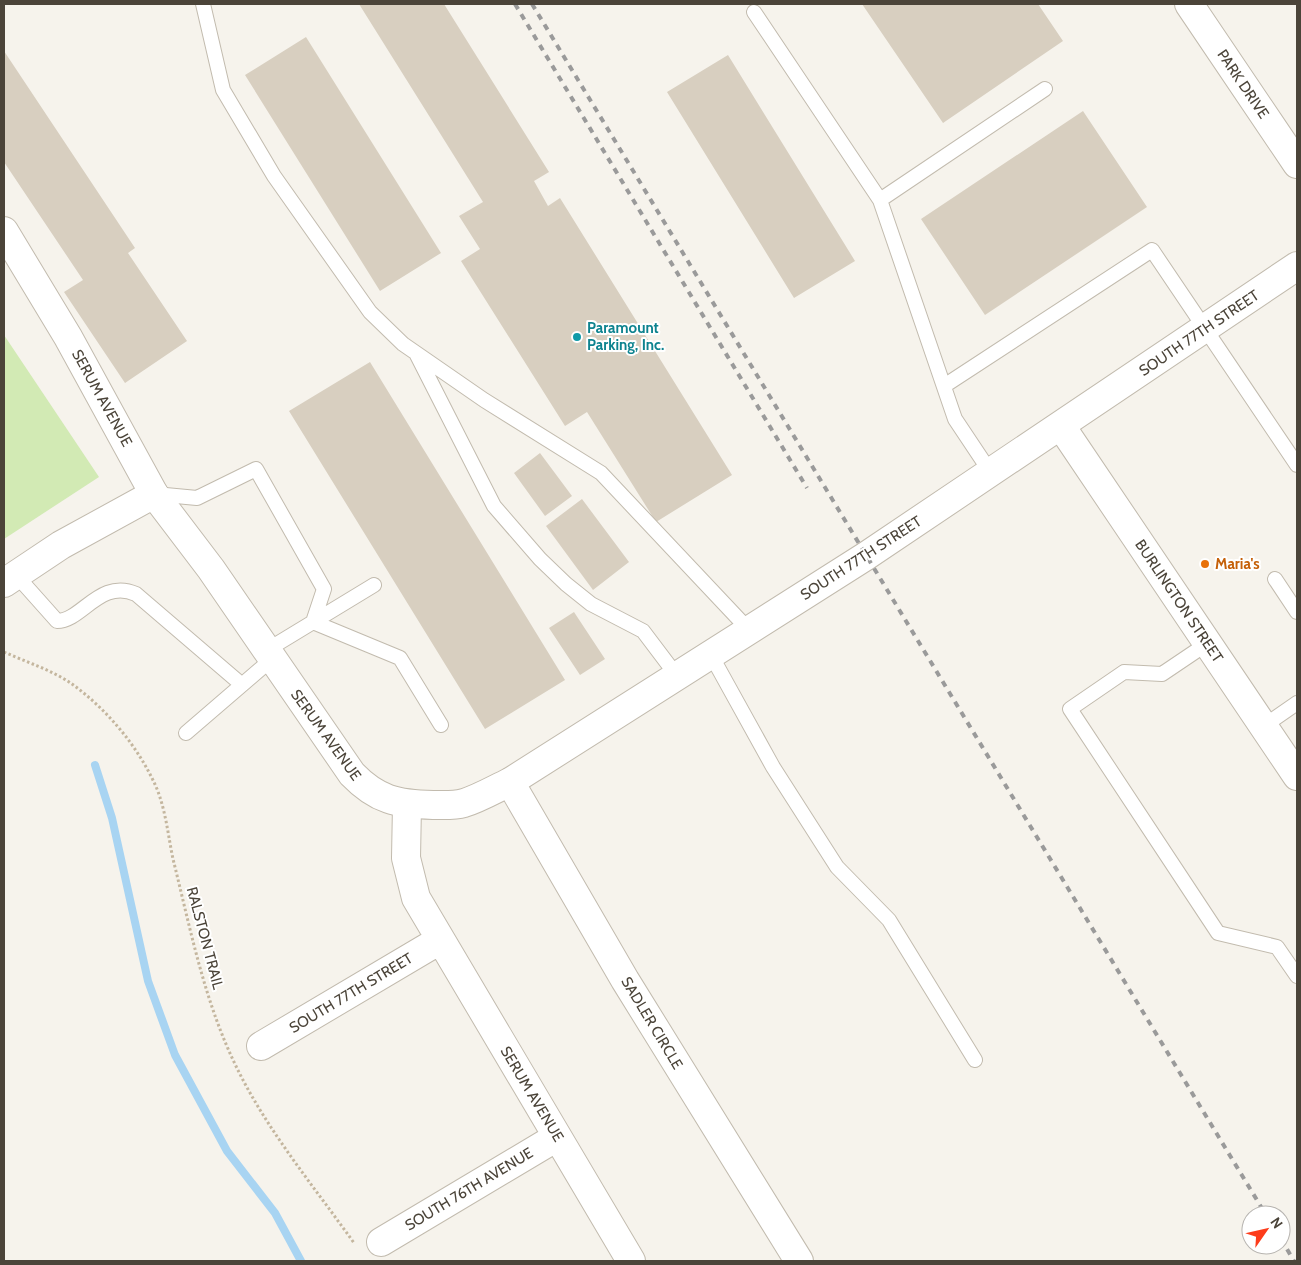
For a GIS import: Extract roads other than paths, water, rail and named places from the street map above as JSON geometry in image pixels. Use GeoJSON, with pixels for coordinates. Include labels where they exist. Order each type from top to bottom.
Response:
{"type":"FeatureCollection","features":[{"type":"Feature","properties":{"kind":"street","name":"PARK DRIVE"},"geometry":{"type":"LineString","coordinates":[[1188,4],[1297,164]]}},
{"type":"Feature","properties":{"kind":"street","name":"SERUM AVENUE"},"geometry":{"type":"LineString","coordinates":[[4,231],[68,336],[154,494],[211,569],[352,774],[366,788],[386,800],[408,805],[405,847],[408,872],[416,898],[631,1261]]}},
{"type":"Feature","properties":{"kind":"street","name":"SOUTH 77TH STREET"},"geometry":{"type":"LineString","coordinates":[[408,805],[453,805],[465,802],[510,782],[991,473],[1297,266]]}},
{"type":"Feature","properties":{"kind":"street","name":"BURLINGTON STREET"},"geometry":{"type":"LineString","coordinates":[[1061,426],[1297,776]]}},
{"type":"Feature","properties":{"kind":"street"},"geometry":{"type":"LineString","coordinates":[[10,579],[60,545],[154,494]]}},
{"type":"Feature","properties":{"kind":"street","name":"SADLER CIRCLE"},"geometry":{"type":"LineString","coordinates":[[510,782],[625,980],[799,1261]]}},
{"type":"Feature","properties":{"kind":"street","name":"SOUTH 77TH STREET"},"geometry":{"type":"LineString","coordinates":[[262,1046],[440,940]]}},
{"type":"Feature","properties":{"kind":"street","name":"SOUTH 76TH AVENUE"},"geometry":{"type":"LineString","coordinates":[[370,1246],[557,1138]]}},
{"type":"Feature","properties":{"kind":"lane"},"geometry":{"type":"LineString","coordinates":[[203,4],[223,90],[274,176],[370,312],[403,344],[484,400],[601,473],[749,630]]}},
{"type":"Feature","properties":{"kind":"lane"},"geometry":{"type":"LineString","coordinates":[[754,12],[880,200],[955,419],[991,473]]}},
{"type":"Feature","properties":{"kind":"lane"},"geometry":{"type":"LineString","coordinates":[[880,200],[1045,89]]}},
{"type":"Feature","properties":{"kind":"lane"},"geometry":{"type":"LineString","coordinates":[[944,386],[1152,250],[1297,465]]}},
{"type":"Feature","properties":{"kind":"lane"},"geometry":{"type":"LineString","coordinates":[[415,352],[494,506],[540,559],[566,584],[591,604],[643,631],[677,676]]}},
{"type":"Feature","properties":{"kind":"lane"},"geometry":{"type":"LineString","coordinates":[[154,494],[197,498],[256,469],[324,589],[312,622]]}},
{"type":"Feature","properties":{"kind":"lane"},"geometry":{"type":"LineString","coordinates":[[10,579],[57,621],[70,617],[99,596],[123,591],[136,594],[241,684]]}},
{"type":"Feature","properties":{"kind":"lane"},"geometry":{"type":"LineString","coordinates":[[1275,579],[1297,612]]}},
{"type":"Feature","properties":{"kind":"lane"},"geometry":{"type":"LineString","coordinates":[[186,733],[241,684],[269,655],[312,622],[374,585]]}},
{"type":"Feature","properties":{"kind":"lane"},"geometry":{"type":"LineString","coordinates":[[312,622],[400,658],[441,725]]}},
{"type":"Feature","properties":{"kind":"lane"},"geometry":{"type":"LineString","coordinates":[[1208,643],[1162,674],[1124,672],[1070,709],[1218,933],[1277,947],[1297,976]]}},
{"type":"Feature","properties":{"kind":"lane"},"geometry":{"type":"LineString","coordinates":[[711,654],[773,767],[837,867],[889,920],[975,1060]]}},
{"type":"Feature","properties":{"kind":"lane"},"geometry":{"type":"LineString","coordinates":[[1264,726],[1297,704]]}},
{"type":"Feature","properties":{"kind":"waterway"},"geometry":{"type":"LineString","coordinates":[[95,765],[112,818],[148,981],[175,1055],[227,1151],[275,1213],[301,1261]]}},
{"type":"Feature","properties":{"kind":"railway"},"geometry":{"type":"LineString","coordinates":[[515,4],[807,488]]}},
{"type":"Feature","properties":{"kind":"railway"},"geometry":{"type":"LineString","coordinates":[[532,4],[1260,1205]]}},
{"type":"Feature","properties":{"kind":"railway"},"geometry":{"type":"LineString","coordinates":[[1290,1255],[1294,1261]]}},
{"type":"Feature","properties":{"kind":"place","name":"Paramount Parking, Inc."},"geometry":{"type":"Point","coordinates":[577,337]}},
{"type":"Feature","properties":{"kind":"place","name":"Maria's"},"geometry":{"type":"Point","coordinates":[1205,564]}}]}
